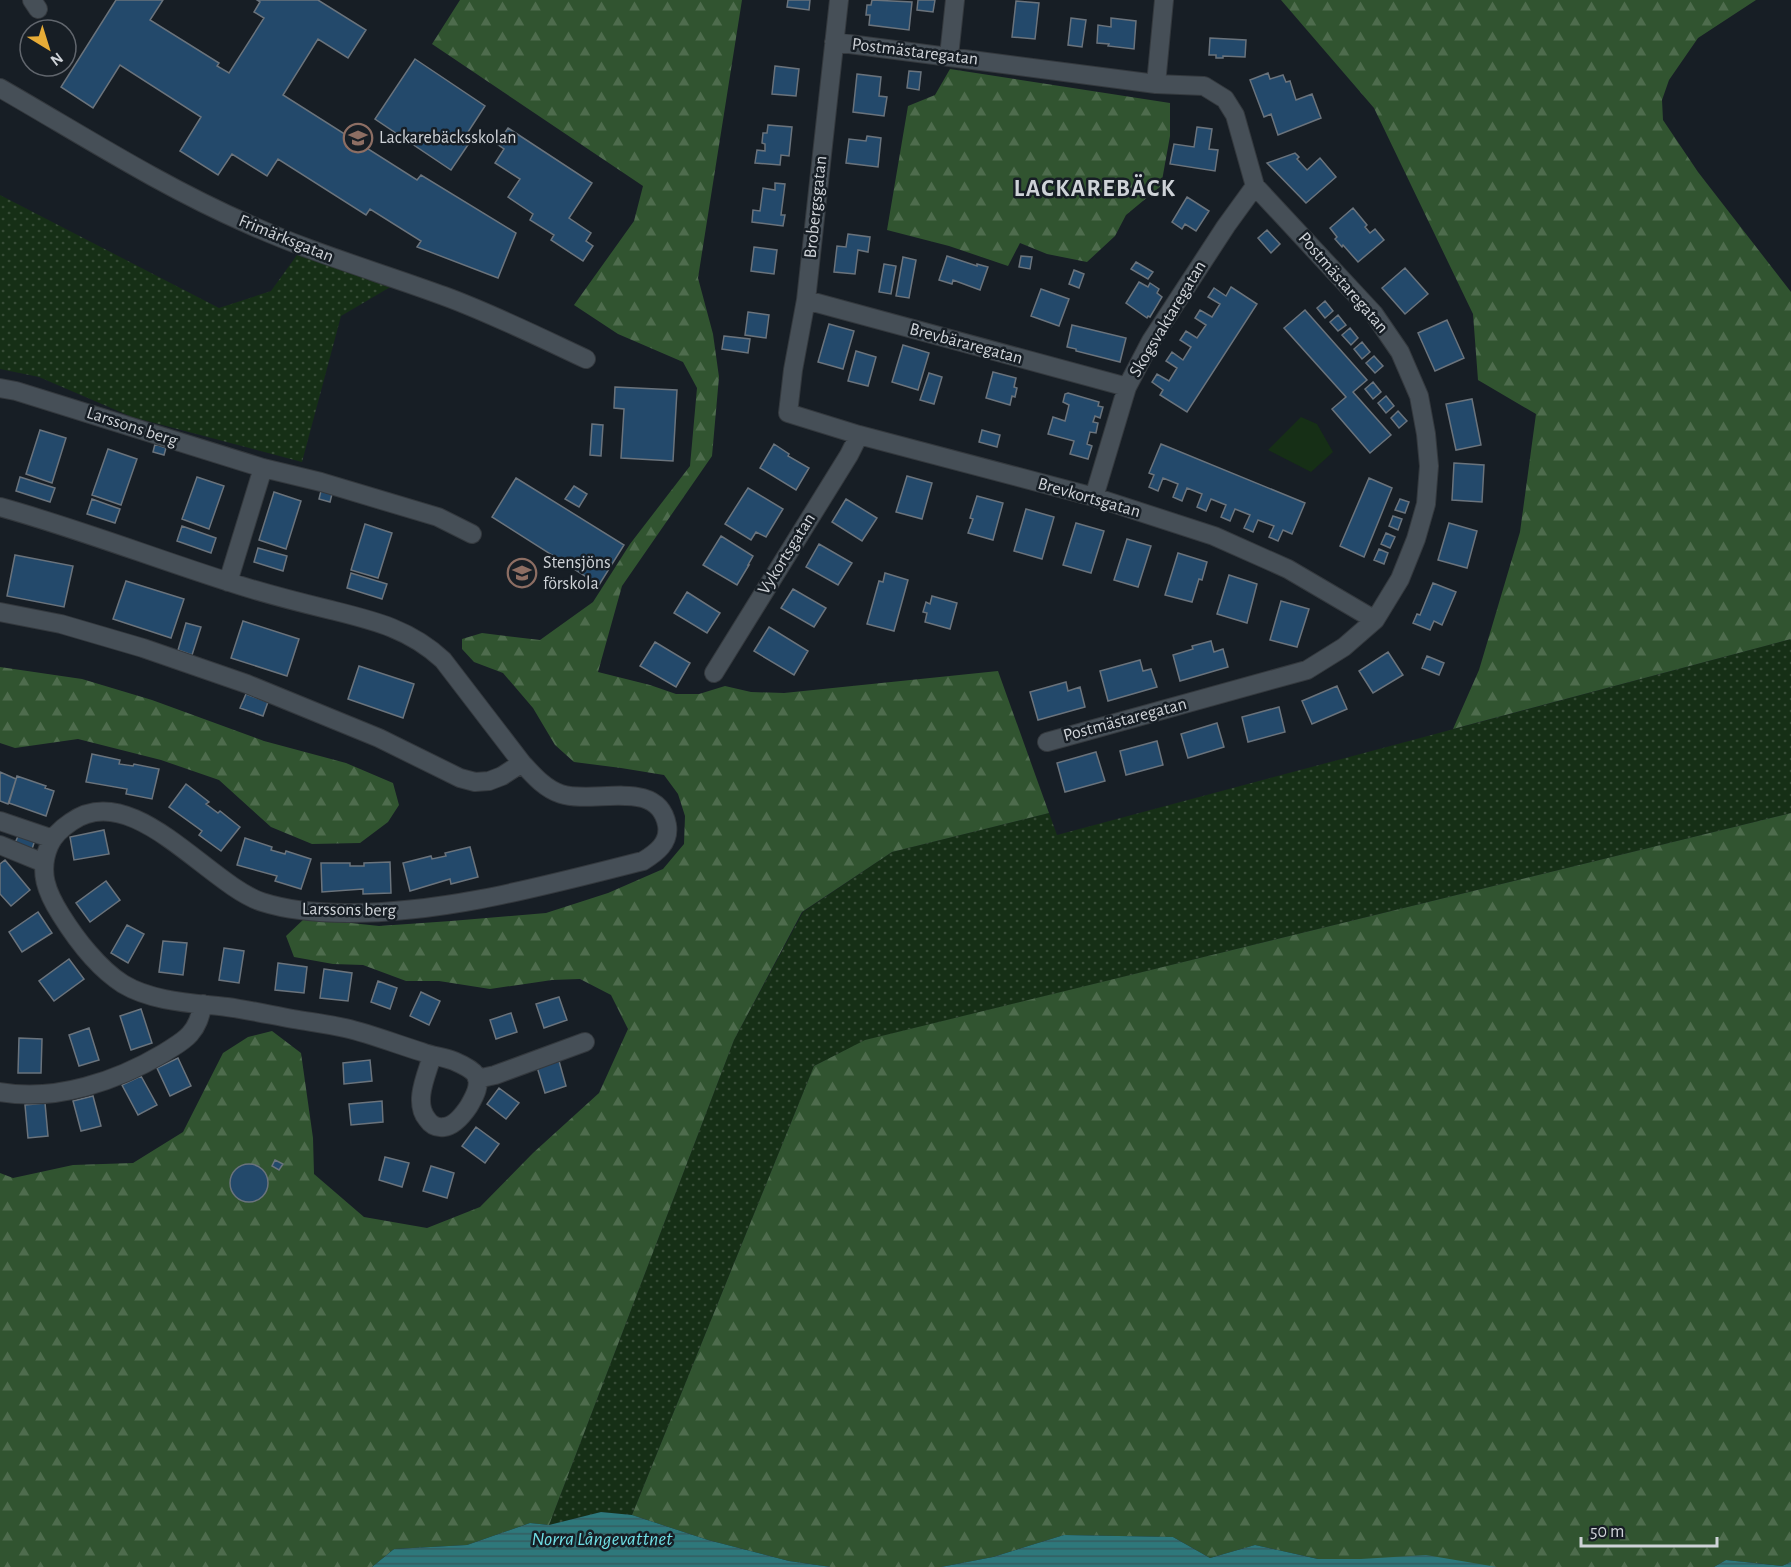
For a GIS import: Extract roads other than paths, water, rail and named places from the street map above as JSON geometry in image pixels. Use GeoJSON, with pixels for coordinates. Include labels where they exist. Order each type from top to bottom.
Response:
{"type":"FeatureCollection","features":[{"type":"Feature","properties":{"kind":"street","name":"Brobergsgatan"},"geometry":{"type":"LineString","coordinates":[[788,413],[793,370],[806,300],[839,0]]}},
{"type":"Feature","properties":{"kind":"street"},"geometry":{"type":"LineString","coordinates":[[949,56],[955,0]]}},
{"type":"Feature","properties":{"kind":"street"},"geometry":{"type":"LineString","coordinates":[[1156,84],[1164,0]]}},
{"type":"Feature","properties":{"kind":"street","name":"Postmästaregatan"},"geometry":{"type":"LineString","coordinates":[[834,42],[1156,84],[1204,86],[1226,99],[1234,115],[1255,186],[1374,314],[1400,352],[1419,396],[1429,466],[1426,504],[1416,539],[1400,579],[1375,620],[1344,647],[1307,670],[1047,742]]}},
{"type":"Feature","properties":{"kind":"street","name":"Frimärksgatan"},"geometry":{"type":"LineString","coordinates":[[0,88],[180,192],[248,225],[302,247],[490,314],[586,359]]}},
{"type":"Feature","properties":{"kind":"street","name":"Skogsvaktaregatan"},"geometry":{"type":"LineString","coordinates":[[1094,497],[1127,387],[1151,341],[1255,186]]}},
{"type":"Feature","properties":{"kind":"street","name":"Brevbäraregatan"},"geometry":{"type":"LineString","coordinates":[[806,300],[1127,387]]}},
{"type":"Feature","properties":{"kind":"street","name":"Larssons berg"},"geometry":{"type":"LineString","coordinates":[[0,388],[28,394],[263,468],[321,482],[438,517],[472,534]]}},
{"type":"Feature","properties":{"kind":"street","name":"Brevkortsgatan"},"geometry":{"type":"LineString","coordinates":[[788,413],[859,435],[1094,497],[1214,536],[1288,569],[1375,620]]}},
{"type":"Feature","properties":{"kind":"street","name":"Vykortsgatan"},"geometry":{"type":"LineString","coordinates":[[714,673],[849,455],[859,435]]}},
{"type":"Feature","properties":{"kind":"street"},"geometry":{"type":"LineString","coordinates":[[228,582],[263,468]]}},
{"type":"Feature","properties":{"kind":"street","name":"Larssons berg"},"geometry":{"type":"LineString","coordinates":[[0,507],[228,582],[395,628],[428,646],[443,660],[522,763],[548,788],[562,795],[589,798],[628,795],[646,798],[662,811],[668,829],[667,837],[654,854],[643,861],[491,898],[405,911],[318,913],[292,910],[259,901],[236,888],[187,851],[123,813],[104,811],[83,814],[61,830],[49,846],[44,863],[44,883],[58,910],[82,945],[110,974],[124,984],[151,995],[346,1028],[451,1060],[474,1072],[477,1079]]}},
{"type":"Feature","properties":{"kind":"street"},"geometry":{"type":"LineString","coordinates":[[0,612],[61,624],[143,648],[247,684],[378,738],[460,778],[476,782],[489,781],[502,776],[522,763]]}},
{"type":"Feature","properties":{"kind":"street"},"geometry":{"type":"LineString","coordinates":[[0,821],[53,839]]}},
{"type":"Feature","properties":{"kind":"street"},"geometry":{"type":"LineString","coordinates":[[0,845],[44,863]]}},
{"type":"Feature","properties":{"kind":"street"},"geometry":{"type":"LineString","coordinates":[[0,1092],[54,1093],[106,1081],[179,1044],[199,1021],[203,1004]]}},
{"type":"Feature","properties":{"kind":"street"},"geometry":{"type":"LineString","coordinates":[[432,1056],[421,1100],[422,1112],[434,1126],[441,1128],[450,1125],[466,1110],[476,1093],[477,1079],[495,1075],[585,1042]]}},
{"type":"Feature","properties":{"kind":"water","name":"Norra Långevattnet"},"geometry":{"type":"Polygon","coordinates":[[[601,1512],[632,1515],[708,1540],[789,1561],[831,1567],[372,1567],[394,1549],[467,1545],[530,1523],[549,1525],[601,1512]]]}},
{"type":"Feature","properties":{"kind":"water"},"geometry":{"type":"Polygon","coordinates":[[[1064,1535],[1173,1537],[1210,1558],[1255,1545],[1318,1559],[1426,1555],[1497,1567],[941,1567],[993,1557],[1064,1535]]]}},
{"type":"Feature","properties":{"kind":"water"},"geometry":{"type":"Polygon","coordinates":[[[1726,1560],[1782,1566],[1791,1562],[1791,1567],[1714,1567],[1726,1560]]]}},
{"type":"Feature","properties":{"kind":"place","name":"Lackarebäcksskolan"},"geometry":{"type":"Point","coordinates":[358,138]}},
{"type":"Feature","properties":{"kind":"place","name":"Stensjöns förskola"},"geometry":{"type":"Point","coordinates":[522,573]}},
{"type":"Feature","properties":{"kind":"district","name":"LACKAREBÄCK"},"geometry":{"type":"Point","coordinates":[1095,189]}}]}
